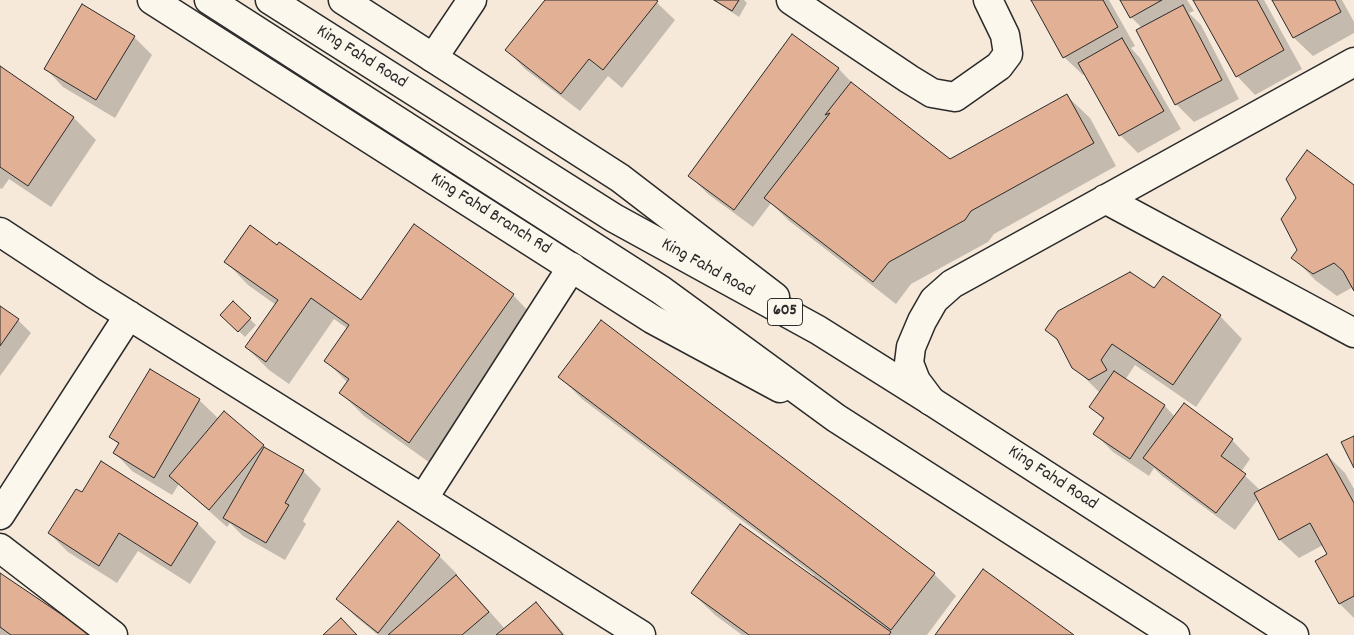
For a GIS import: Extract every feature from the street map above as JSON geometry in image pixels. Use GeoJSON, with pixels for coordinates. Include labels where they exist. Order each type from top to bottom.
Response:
{"type":"FeatureCollection","features":[{"type":"Feature","properties":{"kind":"main road","name":"King Fahd Branch Rd"},"geometry":{"type":"LineString","coordinates":[[152,0],[652,319],[836,418]]}},
{"type":"Feature","properties":{"kind":"main road","name":"King Fahd Road"},"geometry":{"type":"LineString","coordinates":[[209,0],[661,290],[836,418],[1175,635]]}},
{"type":"Feature","properties":{"kind":"main road","name":"King Fahd Road"},"geometry":{"type":"LineString","coordinates":[[270,0],[614,218],[818,330],[1294,635]]}},
{"type":"Feature","properties":{"kind":"main road"},"geometry":{"type":"LineString","coordinates":[[343,0],[620,178],[818,330]]}},
{"type":"Feature","properties":{"kind":"main road"},"geometry":{"type":"LineString","coordinates":[[433,58],[472,0]]}},
{"type":"Feature","properties":{"kind":"main road"},"geometry":{"type":"LineString","coordinates":[[810,4],[909,79],[932,93],[955,97],[999,66],[1008,54],[1005,35],[988,0]]}},
{"type":"Feature","properties":{"kind":"main road"},"geometry":{"type":"LineString","coordinates":[[931,401],[916,381],[910,363],[911,347],[922,321],[934,300],[952,284],[1354,62]]}},
{"type":"Feature","properties":{"kind":"main road"},"geometry":{"type":"LineString","coordinates":[[1105,199],[1354,333]]}},
{"type":"Feature","properties":{"kind":"main road"},"geometry":{"type":"LineString","coordinates":[[0,232],[129,315],[641,635]]}},
{"type":"Feature","properties":{"kind":"main road"},"geometry":{"type":"LineString","coordinates":[[423,499],[572,267]]}},
{"type":"Feature","properties":{"kind":"main road"},"geometry":{"type":"LineString","coordinates":[[0,515],[129,315]]}},
{"type":"Feature","properties":{"kind":"main road"},"geometry":{"type":"LineString","coordinates":[[0,548],[113,635]]}},
{"type":"Feature","properties":{"kind":"building"},"geometry":{"type":"Polygon","coordinates":[[[545,0],[658,1],[603,70],[589,59],[561,94],[505,50],[545,0]]]}},
{"type":"Feature","properties":{"kind":"building"},"geometry":{"type":"Polygon","coordinates":[[[714,0],[739,0],[732,11],[714,0]]]}},
{"type":"Feature","properties":{"kind":"building"},"geometry":{"type":"Polygon","coordinates":[[[1031,0],[1103,0],[1118,27],[1063,58],[1031,0]]]}},
{"type":"Feature","properties":{"kind":"building"},"geometry":{"type":"Polygon","coordinates":[[[1120,0],[1162,0],[1130,18],[1120,0]]]}},
{"type":"Feature","properties":{"kind":"building"},"geometry":{"type":"Polygon","coordinates":[[[1193,0],[1257,0],[1284,50],[1236,77],[1193,0]]]}},
{"type":"Feature","properties":{"kind":"building"},"geometry":{"type":"Polygon","coordinates":[[[1272,0],[1335,0],[1341,12],[1293,38],[1272,0]]]}},
{"type":"Feature","properties":{"kind":"building"},"geometry":{"type":"Polygon","coordinates":[[[82,4],[135,36],[96,100],[44,69],[82,4]]]}},
{"type":"Feature","properties":{"kind":"building"},"geometry":{"type":"Polygon","coordinates":[[[1183,5],[1222,80],[1175,105],[1136,30],[1183,5]]]}},
{"type":"Feature","properties":{"kind":"building"},"geometry":{"type":"Polygon","coordinates":[[[792,34],[839,68],[734,210],[688,176],[792,34]]]}},
{"type":"Feature","properties":{"kind":"building"},"geometry":{"type":"Polygon","coordinates":[[[1122,38],[1164,111],[1119,136],[1078,63],[1122,38]]]}},
{"type":"Feature","properties":{"kind":"building"},"geometry":{"type":"Polygon","coordinates":[[[0,66],[74,117],[28,186],[0,167],[0,66]]]}},
{"type":"Feature","properties":{"kind":"building"},"geometry":{"type":"Polygon","coordinates":[[[851,82],[950,159],[1067,94],[1094,143],[971,211],[965,220],[889,262],[873,282],[764,198],[830,113],[825,115],[851,82]]]}},
{"type":"Feature","properties":{"kind":"building"},"geometry":{"type":"Polygon","coordinates":[[[1307,150],[1354,185],[1354,291],[1343,271],[1334,263],[1313,274],[1291,258],[1297,250],[1281,219],[1296,198],[1286,179],[1307,150]]]}},
{"type":"Feature","properties":{"kind":"building"},"geometry":{"type":"Polygon","coordinates":[[[414,224],[514,294],[409,443],[339,393],[349,379],[324,361],[349,325],[311,298],[266,362],[245,347],[278,300],[224,262],[250,225],[277,245],[279,242],[361,300],[414,224]]]}},
{"type":"Feature","properties":{"kind":"building"},"geometry":{"type":"Polygon","coordinates":[[[1130,272],[1154,288],[1163,276],[1221,315],[1173,385],[1112,344],[1101,360],[1107,370],[1089,380],[1072,368],[1057,339],[1045,330],[1058,311],[1130,272]]]}},
{"type":"Feature","properties":{"kind":"building"},"geometry":{"type":"Polygon","coordinates":[[[233,301],[251,318],[238,332],[220,315],[233,301]]]}},
{"type":"Feature","properties":{"kind":"building"},"geometry":{"type":"Polygon","coordinates":[[[0,306],[19,319],[0,346],[0,306]]]}},
{"type":"Feature","properties":{"kind":"building"},"geometry":{"type":"Polygon","coordinates":[[[601,320],[935,573],[891,630],[558,377],[601,320]]]}},
{"type":"Feature","properties":{"kind":"building"},"geometry":{"type":"Polygon","coordinates":[[[150,369],[200,399],[154,478],[113,453],[119,443],[109,437],[150,369]]]}},
{"type":"Feature","properties":{"kind":"building"},"geometry":{"type":"Polygon","coordinates":[[[1114,371],[1165,405],[1130,459],[1093,434],[1104,418],[1089,407],[1114,371]]]}},
{"type":"Feature","properties":{"kind":"building"},"geometry":{"type":"Polygon","coordinates":[[[1184,403],[1233,439],[1221,456],[1246,474],[1216,513],[1143,458],[1184,403]]]}},
{"type":"Feature","properties":{"kind":"building"},"geometry":{"type":"Polygon","coordinates":[[[224,411],[264,445],[209,510],[169,476],[224,411]]]}},
{"type":"Feature","properties":{"kind":"building"},"geometry":{"type":"Polygon","coordinates":[[[1354,436],[1354,468],[1341,442],[1354,436]]]}},
{"type":"Feature","properties":{"kind":"building"},"geometry":{"type":"Polygon","coordinates":[[[264,447],[304,470],[285,503],[289,505],[266,543],[223,518],[264,447]]]}},
{"type":"Feature","properties":{"kind":"building"},"geometry":{"type":"Polygon","coordinates":[[[1327,454],[1354,503],[1354,596],[1339,604],[1315,561],[1327,554],[1310,523],[1279,540],[1254,493],[1327,454]]]}},
{"type":"Feature","properties":{"kind":"building"},"geometry":{"type":"Polygon","coordinates":[[[101,461],[198,523],[171,566],[119,533],[99,566],[48,533],[76,489],[82,492],[101,461]]]}},
{"type":"Feature","properties":{"kind":"building"},"geometry":{"type":"Polygon","coordinates":[[[398,521],[440,555],[378,633],[336,599],[398,521]]]}},
{"type":"Feature","properties":{"kind":"building"},"geometry":{"type":"Polygon","coordinates":[[[740,524],[891,632],[889,635],[749,635],[691,593],[740,524]]]}},
{"type":"Feature","properties":{"kind":"building"},"geometry":{"type":"Polygon","coordinates":[[[983,569],[1074,635],[935,635],[983,569]]]}},
{"type":"Feature","properties":{"kind":"building"},"geometry":{"type":"Polygon","coordinates":[[[0,573],[92,635],[11,635],[0,627],[0,573]]]}},
{"type":"Feature","properties":{"kind":"building"},"geometry":{"type":"Polygon","coordinates":[[[456,575],[489,612],[462,635],[388,635],[456,575]]]}},
{"type":"Feature","properties":{"kind":"building"},"geometry":{"type":"Polygon","coordinates":[[[536,602],[563,635],[496,635],[536,602]]]}},
{"type":"Feature","properties":{"kind":"building"},"geometry":{"type":"Polygon","coordinates":[[[341,618],[357,635],[323,635],[341,618]]]}}]}
